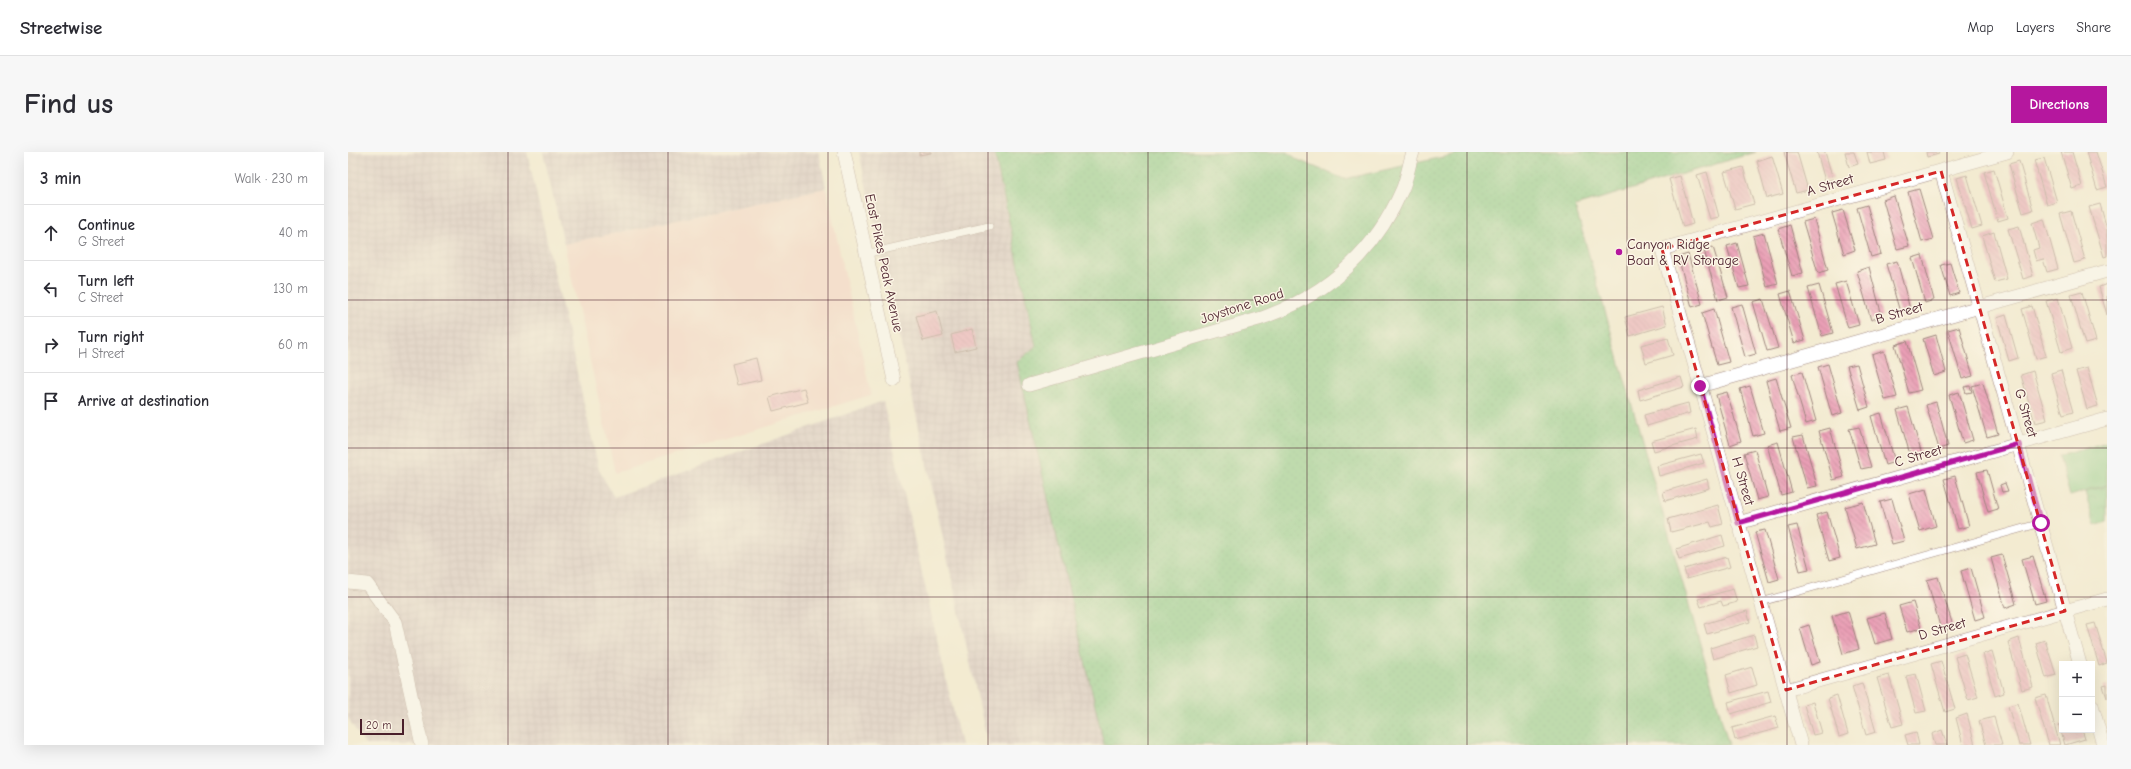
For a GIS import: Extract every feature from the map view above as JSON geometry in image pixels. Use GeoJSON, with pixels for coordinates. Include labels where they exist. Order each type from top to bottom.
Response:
{"type":"FeatureCollection","features":[{"type":"Feature","properties":{"kind":"street","name":"East Pikes Peak Avenue"},"geometry":{"type":"LineString","coordinates":[[844,152],[865,254],[894,380]]}},
{"type":"Feature","properties":{"kind":"street","name":"Joystone Road"},"geometry":{"type":"LineString","coordinates":[[1029,385],[1262,318],[1290,308],[1344,273],[1381,230],[1403,189],[1413,152]]}},
{"type":"Feature","properties":{"kind":"street","name":"A Street"},"geometry":{"type":"LineString","coordinates":[[1662,249],[2007,152]]}},
{"type":"Feature","properties":{"kind":"street","name":"G Street"},"geometry":{"type":"LineString","coordinates":[[1941,171],[2079,661]]}},
{"type":"Feature","properties":{"kind":"street","name":"H Street"},"geometry":{"type":"LineString","coordinates":[[1662,249],[1801,745]]}},
{"type":"Feature","properties":{"kind":"street","name":"B Street"},"geometry":{"type":"LineString","coordinates":[[1700,386],[2107,271]]}},
{"type":"Feature","properties":{"kind":"street","name":"C Street"},"geometry":{"type":"LineString","coordinates":[[1738,523],[2107,419]]}},
{"type":"Feature","properties":{"kind":"street"},"geometry":{"type":"LineString","coordinates":[[348,582],[367,584],[395,622],[422,745]]}},
{"type":"Feature","properties":{"kind":"street","name":"D Street"},"geometry":{"type":"LineString","coordinates":[[1786,690],[2107,599]]}},
{"type":"Feature","properties":{"kind":"street"},"geometry":{"type":"LineString","coordinates":[[2095,716],[2103,745]]}},
{"type":"Feature","properties":{"kind":"lane"},"geometry":{"type":"LineString","coordinates":[[865,254],[989,226]]}},
{"type":"Feature","properties":{"kind":"lane"},"geometry":{"type":"LineString","coordinates":[[1761,602],[2041,523]]}},
{"type":"Feature","properties":{"kind":"highlighted area"},"geometry":{"type":"Polygon","coordinates":[[[1941,171],[2065,611],[1786,690],[1662,249],[1941,171]]]}},
{"type":"Feature","properties":{"kind":"shaded area"},"geometry":{"type":"Polygon","coordinates":[[[348,152],[527,152],[599,470],[614,497],[883,401],[961,745],[365,745],[348,718],[348,152]]]}},
{"type":"Feature","properties":{"kind":"shaded area"},"geometry":{"type":"Polygon","coordinates":[[[543,152],[819,152],[826,188],[564,244],[543,152]]]}},
{"type":"Feature","properties":{"kind":"shaded area"},"geometry":{"type":"Polygon","coordinates":[[[859,152],[993,152],[1036,346],[1104,745],[988,745],[859,152]]]}},
{"type":"Feature","properties":{"kind":"shaded area"},"geometry":{"type":"Polygon","coordinates":[[[826,188],[871,395],[615,473],[564,244],[826,188]]]}},
{"type":"Feature","properties":{"kind":"green space"},"geometry":{"type":"Polygon","coordinates":[[[994,152],[1288,152],[1298,160],[1344,179],[1465,152],[1756,152],[1575,206],[1729,745],[1104,745],[1017,362],[1036,346],[994,152]]]}},
{"type":"Feature","properties":{"kind":"green space"},"geometry":{"type":"Polygon","coordinates":[[[2107,442],[2107,485],[2070,496],[2059,456],[2107,442]]]}},
{"type":"Feature","properties":{"kind":"green space"},"geometry":{"type":"Polygon","coordinates":[[[2107,485],[2107,522],[2095,526],[2085,492],[2107,485]]]}},
{"type":"Feature","properties":{"kind":"building"},"geometry":{"type":"Polygon","coordinates":[[[919,152],[931,152],[931,153],[919,155],[919,152]]]}},
{"type":"Feature","properties":{"kind":"building"},"geometry":{"type":"Polygon","coordinates":[[[1784,152],[1797,152],[1808,190],[1796,193],[1784,152]]]}},
{"type":"Feature","properties":{"kind":"building"},"geometry":{"type":"Polygon","coordinates":[[[1817,152],[1825,152],[1833,179],[1825,181],[1817,152]]]}},
{"type":"Feature","properties":{"kind":"building"},"geometry":{"type":"Polygon","coordinates":[[[1845,152],[1854,152],[1858,164],[1849,167],[1845,152]]]}},
{"type":"Feature","properties":{"kind":"building"},"geometry":{"type":"Polygon","coordinates":[[[1867,152],[1884,152],[1886,160],[1870,164],[1867,152]]]}},
{"type":"Feature","properties":{"kind":"building"},"geometry":{"type":"Polygon","coordinates":[[[1926,152],[1938,152],[1939,154],[1927,157],[1926,152]]]}},
{"type":"Feature","properties":{"kind":"building"},"geometry":{"type":"Polygon","coordinates":[[[2061,152],[2072,152],[2082,186],[2072,189],[2061,152]]]}},
{"type":"Feature","properties":{"kind":"building"},"geometry":{"type":"Polygon","coordinates":[[[2086,152],[2096,152],[2107,187],[2097,190],[2086,152]]]}},
{"type":"Feature","properties":{"kind":"building"},"geometry":{"type":"Polygon","coordinates":[[[1772,156],[1783,194],[1767,198],[1757,161],[1772,156]]]}},
{"type":"Feature","properties":{"kind":"building"},"geometry":{"type":"Polygon","coordinates":[[[2044,158],[2057,202],[2047,205],[2034,160],[2044,158]]]}},
{"type":"Feature","properties":{"kind":"building"},"geometry":{"type":"Polygon","coordinates":[[[2019,161],[2033,210],[2023,213],[2009,164],[2019,161]]]}},
{"type":"Feature","properties":{"kind":"building"},"geometry":{"type":"Polygon","coordinates":[[[1743,167],[1754,204],[1735,209],[1724,172],[1743,167]]]}},
{"type":"Feature","properties":{"kind":"building"},"geometry":{"type":"Polygon","coordinates":[[[1994,169],[2008,218],[1998,221],[1984,172],[1994,169]]]}},
{"type":"Feature","properties":{"kind":"building"},"geometry":{"type":"Polygon","coordinates":[[[1707,172],[1719,217],[1710,219],[1697,175],[1707,172]]]}},
{"type":"Feature","properties":{"kind":"building"},"geometry":{"type":"Polygon","coordinates":[[[1967,175],[1982,226],[1972,229],[1957,178],[1967,175]]]}},
{"type":"Feature","properties":{"kind":"building"},"geometry":{"type":"Polygon","coordinates":[[[1680,176],[1693,224],[1683,227],[1669,179],[1680,176]]]}},
{"type":"Feature","properties":{"kind":"building"},"geometry":{"type":"Polygon","coordinates":[[[1919,189],[1934,239],[1922,242],[1908,192],[1919,189]]]}},
{"type":"Feature","properties":{"kind":"building"},"geometry":{"type":"Polygon","coordinates":[[[1894,196],[1909,246],[1897,249],[1883,200],[1894,196]]]}},
{"type":"Feature","properties":{"kind":"building"},"geometry":{"type":"Polygon","coordinates":[[[2100,204],[2107,229],[2107,256],[2104,257],[2089,207],[2100,204]]]}},
{"type":"Feature","properties":{"kind":"building"},"geometry":{"type":"Polygon","coordinates":[[[1867,205],[1881,254],[1871,257],[1857,208],[1867,205]]]}},
{"type":"Feature","properties":{"kind":"building"},"geometry":{"type":"Polygon","coordinates":[[[1843,210],[1855,250],[1844,254],[1832,213],[1843,210]]]}},
{"type":"Feature","properties":{"kind":"building"},"geometry":{"type":"Polygon","coordinates":[[[2071,211],[2085,260],[2074,263],[2060,214],[2071,211]]]}},
{"type":"Feature","properties":{"kind":"building"},"geometry":{"type":"Polygon","coordinates":[[[1814,219],[1828,270],[1818,273],[1803,222],[1814,219]]]}},
{"type":"Feature","properties":{"kind":"building"},"geometry":{"type":"Polygon","coordinates":[[[2044,219],[2058,269],[2047,272],[2043,259],[2036,261],[2033,250],[2039,248],[2032,223],[2044,219]]]}},
{"type":"Feature","properties":{"kind":"building"},"geometry":{"type":"Polygon","coordinates":[[[1790,225],[1803,273],[1792,276],[1778,229],[1790,225]]]}},
{"type":"Feature","properties":{"kind":"building"},"geometry":{"type":"Polygon","coordinates":[[[2019,226],[2033,276],[2023,279],[2008,229],[2019,226]]]}},
{"type":"Feature","properties":{"kind":"building"},"geometry":{"type":"Polygon","coordinates":[[[1994,232],[2007,279],[1995,282],[1982,236],[1994,232]]]}},
{"type":"Feature","properties":{"kind":"building"},"geometry":{"type":"Polygon","coordinates":[[[1764,233],[1778,284],[1767,287],[1753,236],[1764,233]]]}},
{"type":"Feature","properties":{"kind":"building"},"geometry":{"type":"Polygon","coordinates":[[[1737,243],[1749,286],[1739,288],[1727,246],[1737,243]]]}},
{"type":"Feature","properties":{"kind":"building"},"geometry":{"type":"Polygon","coordinates":[[[1713,247],[1728,297],[1718,300],[1704,250],[1713,247]]]}},
{"type":"Feature","properties":{"kind":"building"},"geometry":{"type":"Polygon","coordinates":[[[1688,254],[1702,304],[1692,307],[1678,257],[1688,254]]]}},
{"type":"Feature","properties":{"kind":"building"},"geometry":{"type":"Polygon","coordinates":[[[1922,255],[1934,300],[1925,303],[1912,258],[1922,255]]]}},
{"type":"Feature","properties":{"kind":"building"},"geometry":{"type":"Polygon","coordinates":[[[1897,261],[1910,309],[1900,312],[1886,264],[1897,261]]]}},
{"type":"Feature","properties":{"kind":"building"},"geometry":{"type":"Polygon","coordinates":[[[1950,263],[1959,293],[1950,296],[1941,265],[1950,263]]]}},
{"type":"Feature","properties":{"kind":"building"},"geometry":{"type":"Polygon","coordinates":[[[1869,267],[1882,316],[1871,320],[1857,271],[1869,267]]]}},
{"type":"Feature","properties":{"kind":"building"},"geometry":{"type":"Polygon","coordinates":[[[1846,281],[1859,325],[1848,328],[1835,284],[1846,281]]]}},
{"type":"Feature","properties":{"kind":"building"},"geometry":{"type":"Polygon","coordinates":[[[2107,284],[2107,315],[2099,287],[2107,284]]]}},
{"type":"Feature","properties":{"kind":"building"},"geometry":{"type":"Polygon","coordinates":[[[1819,285],[1833,333],[1822,336],[1808,288],[1819,285]]]}},
{"type":"Feature","properties":{"kind":"building"},"geometry":{"type":"Polygon","coordinates":[[[1790,291],[1805,340],[1794,343],[1780,294],[1790,291]]]}},
{"type":"Feature","properties":{"kind":"building"},"geometry":{"type":"Polygon","coordinates":[[[2082,292],[2096,341],[2085,344],[2071,295],[2082,292]]]}},
{"type":"Feature","properties":{"kind":"building"},"geometry":{"type":"Polygon","coordinates":[[[2058,298],[2072,348],[2061,352],[2046,301],[2058,298]]]}},
{"type":"Feature","properties":{"kind":"building"},"geometry":{"type":"Polygon","coordinates":[[[1763,299],[1778,348],[1767,351],[1753,302],[1763,299]]]}},
{"type":"Feature","properties":{"kind":"building"},"geometry":{"type":"Polygon","coordinates":[[[1742,304],[1756,354],[1745,357],[1731,307],[1742,304]]]}},
{"type":"Feature","properties":{"kind":"building"},"geometry":{"type":"Polygon","coordinates":[[[2032,306],[2046,356],[2036,359],[2022,309],[2032,306]]]}},
{"type":"Feature","properties":{"kind":"building"},"geometry":{"type":"Polygon","coordinates":[[[1662,307],[1667,325],[1630,336],[1625,317],[1662,307]]]}},
{"type":"Feature","properties":{"kind":"building"},"geometry":{"type":"Polygon","coordinates":[[[1714,309],[1729,362],[1717,365],[1702,313],[1714,309]]]}},
{"type":"Feature","properties":{"kind":"building"},"geometry":{"type":"Polygon","coordinates":[[[937,311],[943,336],[923,341],[916,316],[937,311]]]}},
{"type":"Feature","properties":{"kind":"building"},"geometry":{"type":"Polygon","coordinates":[[[2006,315],[2018,358],[2009,361],[1997,318],[2006,315]]]}},
{"type":"Feature","properties":{"kind":"building"},"geometry":{"type":"Polygon","coordinates":[[[1959,327],[1973,376],[1962,379],[1948,330],[1959,327]]]}},
{"type":"Feature","properties":{"kind":"building"},"geometry":{"type":"Polygon","coordinates":[[[972,329],[976,347],[955,352],[951,335],[972,329]]]}},
{"type":"Feature","properties":{"kind":"building"},"geometry":{"type":"Polygon","coordinates":[[[1936,335],[1946,372],[1934,376],[1923,339],[1936,335]]]}},
{"type":"Feature","properties":{"kind":"building"},"geometry":{"type":"Polygon","coordinates":[[[1668,338],[1673,355],[1646,363],[1641,345],[1668,338]]]}},
{"type":"Feature","properties":{"kind":"building"},"geometry":{"type":"Polygon","coordinates":[[[1907,341],[1921,390],[1909,393],[1895,345],[1907,341]]]}},
{"type":"Feature","properties":{"kind":"building"},"geometry":{"type":"Polygon","coordinates":[[[1884,351],[1897,397],[1885,400],[1872,355],[1884,351]]]}},
{"type":"Feature","properties":{"kind":"building"},"geometry":{"type":"Polygon","coordinates":[[[756,358],[761,380],[737,385],[732,364],[756,358]]]}},
{"type":"Feature","properties":{"kind":"building"},"geometry":{"type":"Polygon","coordinates":[[[1828,364],[1842,413],[1832,416],[1818,367],[1828,364]]]}},
{"type":"Feature","properties":{"kind":"building"},"geometry":{"type":"Polygon","coordinates":[[[1857,364],[1869,407],[1860,410],[1847,366],[1857,364]]]}},
{"type":"Feature","properties":{"kind":"building"},"geometry":{"type":"Polygon","coordinates":[[[2087,368],[2098,406],[2087,409],[2076,371],[2087,368]]]}},
{"type":"Feature","properties":{"kind":"building"},"geometry":{"type":"Polygon","coordinates":[[[2061,370],[2073,412],[2063,415],[2051,373],[2061,370]]]}},
{"type":"Feature","properties":{"kind":"building"},"geometry":{"type":"Polygon","coordinates":[[[2033,371],[2047,420],[2035,423],[2021,375],[2033,371]]]}},
{"type":"Feature","properties":{"kind":"building"},"geometry":{"type":"Polygon","coordinates":[[[1802,372],[1816,421],[1806,424],[1792,375],[1802,372]]]}},
{"type":"Feature","properties":{"kind":"building"},"geometry":{"type":"Polygon","coordinates":[[[1681,377],[1684,387],[1640,400],[1638,390],[1681,377]]]}},
{"type":"Feature","properties":{"kind":"building"},"geometry":{"type":"Polygon","coordinates":[[[1776,378],[1791,428],[1780,431],[1766,381],[1776,378]]]}},
{"type":"Feature","properties":{"kind":"building"},"geometry":{"type":"Polygon","coordinates":[[[1983,383],[1998,434],[1987,437],[1972,386],[1983,383]]]}},
{"type":"Feature","properties":{"kind":"building"},"geometry":{"type":"Polygon","coordinates":[[[1750,386],[1764,433],[1753,436],[1740,389],[1750,386]]]}},
{"type":"Feature","properties":{"kind":"building"},"geometry":{"type":"Polygon","coordinates":[[[1970,386],[1972,392],[1966,393],[1964,387],[1970,386]]]}},
{"type":"Feature","properties":{"kind":"building"},"geometry":{"type":"Polygon","coordinates":[[[804,388],[808,402],[773,411],[769,397],[804,388]]]}},
{"type":"Feature","properties":{"kind":"building"},"geometry":{"type":"Polygon","coordinates":[[[1727,392],[1741,441],[1730,445],[1716,395],[1727,392]]]}},
{"type":"Feature","properties":{"kind":"building"},"geometry":{"type":"Polygon","coordinates":[[[1959,392],[1973,440],[1963,443],[1949,395],[1959,392]]]}},
{"type":"Feature","properties":{"kind":"building"},"geometry":{"type":"Polygon","coordinates":[[[1936,402],[1948,446],[1939,449],[1926,405],[1936,402]]]}},
{"type":"Feature","properties":{"kind":"building"},"geometry":{"type":"Polygon","coordinates":[[[1688,403],[1690,413],[1647,426],[1644,415],[1688,403]]]}},
{"type":"Feature","properties":{"kind":"building"},"geometry":{"type":"Polygon","coordinates":[[[1908,407],[1922,455],[1911,458],[1897,410],[1908,407]]]}},
{"type":"Feature","properties":{"kind":"building"},"geometry":{"type":"Polygon","coordinates":[[[1881,413],[1895,462],[1885,465],[1871,416],[1881,413]]]}},
{"type":"Feature","properties":{"kind":"building"},"geometry":{"type":"Polygon","coordinates":[[[1859,427],[1871,467],[1861,469],[1849,429],[1859,427]]]}},
{"type":"Feature","properties":{"kind":"building"},"geometry":{"type":"Polygon","coordinates":[[[1830,428],[1844,477],[1833,480],[1819,431],[1830,428]]]}},
{"type":"Feature","properties":{"kind":"building"},"geometry":{"type":"Polygon","coordinates":[[[1696,429],[1698,439],[1654,451],[1651,441],[1696,429]]]}},
{"type":"Feature","properties":{"kind":"building"},"geometry":{"type":"Polygon","coordinates":[[[1803,435],[1817,486],[1807,488],[1793,437],[1803,435]]]}},
{"type":"Feature","properties":{"kind":"building"},"geometry":{"type":"Polygon","coordinates":[[[1778,442],[1792,492],[1781,495],[1767,445],[1778,442]]]}},
{"type":"Feature","properties":{"kind":"building"},"geometry":{"type":"Polygon","coordinates":[[[1755,450],[1768,497],[1757,500],[1744,453],[1755,450]]]}},
{"type":"Feature","properties":{"kind":"building"},"geometry":{"type":"Polygon","coordinates":[[[1701,454],[1704,463],[1659,476],[1657,466],[1701,454]]]}},
{"type":"Feature","properties":{"kind":"building"},"geometry":{"type":"Polygon","coordinates":[[[1987,470],[1998,509],[1988,512],[1977,472],[1987,470]]]}},
{"type":"Feature","properties":{"kind":"building"},"geometry":{"type":"Polygon","coordinates":[[[1955,476],[1969,526],[1958,529],[1944,479],[1955,476]]]}},
{"type":"Feature","properties":{"kind":"building"},"geometry":{"type":"Polygon","coordinates":[[[1707,479],[1709,488],[1665,501],[1663,492],[1707,479]]]}},
{"type":"Feature","properties":{"kind":"building"},"geometry":{"type":"Polygon","coordinates":[[[2005,483],[2008,491],[2002,492],[2000,485],[2005,483]]]}},
{"type":"Feature","properties":{"kind":"building"},"geometry":{"type":"Polygon","coordinates":[[[1926,489],[1936,526],[1920,531],[1909,494],[1926,489]]]}},
{"type":"Feature","properties":{"kind":"building"},"geometry":{"type":"Polygon","coordinates":[[[1892,499],[1904,541],[1892,544],[1880,502],[1892,499]]]}},
{"type":"Feature","properties":{"kind":"building"},"geometry":{"type":"Polygon","coordinates":[[[1863,502],[1875,544],[1857,549],[1845,507],[1863,502]]]}},
{"type":"Feature","properties":{"kind":"building"},"geometry":{"type":"Polygon","coordinates":[[[1718,505],[1723,524],[1712,527],[1710,522],[1671,532],[1668,519],[1718,505]]]}},
{"type":"Feature","properties":{"kind":"building"},"geometry":{"type":"Polygon","coordinates":[[[1827,512],[1840,558],[1829,561],[1816,515],[1827,512]]]}},
{"type":"Feature","properties":{"kind":"building"},"geometry":{"type":"Polygon","coordinates":[[[1797,525],[1809,569],[1800,571],[1788,527],[1797,525]]]}},
{"type":"Feature","properties":{"kind":"building"},"geometry":{"type":"Polygon","coordinates":[[[1765,530],[1779,579],[1769,582],[1755,532],[1765,530]]]}},
{"type":"Feature","properties":{"kind":"building"},"geometry":{"type":"Polygon","coordinates":[[[1722,535],[1725,546],[1679,559],[1676,549],[1722,535]]]}},
{"type":"Feature","properties":{"kind":"building"},"geometry":{"type":"Polygon","coordinates":[[[2002,555],[2016,604],[2005,608],[1991,558],[2002,555]]]}},
{"type":"Feature","properties":{"kind":"building"},"geometry":{"type":"Polygon","coordinates":[[[2033,556],[2046,601],[2035,604],[2022,559],[2033,556]]]}},
{"type":"Feature","properties":{"kind":"building"},"geometry":{"type":"Polygon","coordinates":[[[1727,557],[1730,567],[1687,579],[1684,569],[1727,557]]]}},
{"type":"Feature","properties":{"kind":"building"},"geometry":{"type":"Polygon","coordinates":[[[1971,568],[1985,617],[1975,620],[1961,571],[1971,568]]]}},
{"type":"Feature","properties":{"kind":"building"},"geometry":{"type":"Polygon","coordinates":[[[1938,577],[1953,626],[1941,630],[1927,580],[1938,577]]]}},
{"type":"Feature","properties":{"kind":"building"},"geometry":{"type":"Polygon","coordinates":[[[1733,589],[1737,602],[1723,606],[1721,601],[1701,607],[1698,599],[1733,589]]]}},
{"type":"Feature","properties":{"kind":"building"},"geometry":{"type":"Polygon","coordinates":[[[1913,602],[1921,628],[1907,632],[1899,606],[1913,602]]]}},
{"type":"Feature","properties":{"kind":"building"},"geometry":{"type":"Polygon","coordinates":[[[1747,611],[1750,622],[1707,634],[1704,624],[1747,611]]]}},
{"type":"Feature","properties":{"kind":"building"},"geometry":{"type":"Polygon","coordinates":[[[1848,611],[1859,649],[1843,654],[1832,616],[1848,611]]]}},
{"type":"Feature","properties":{"kind":"building"},"geometry":{"type":"Polygon","coordinates":[[[1885,613],[1892,639],[1875,644],[1867,618],[1885,613]]]}},
{"type":"Feature","properties":{"kind":"building"},"geometry":{"type":"Polygon","coordinates":[[[2095,623],[2107,663],[2099,666],[2087,625],[2095,623]]]}},
{"type":"Feature","properties":{"kind":"building"},"geometry":{"type":"Polygon","coordinates":[[[1809,625],[1820,662],[1811,665],[1800,628],[1809,625]]]}},
{"type":"Feature","properties":{"kind":"building"},"geometry":{"type":"Polygon","coordinates":[[[1754,635],[1757,646],[1713,659],[1710,648],[1754,635]]]}},
{"type":"Feature","properties":{"kind":"building"},"geometry":{"type":"Polygon","coordinates":[[[2019,638],[2033,687],[2022,690],[2008,642],[2019,638]]]}},
{"type":"Feature","properties":{"kind":"building"},"geometry":{"type":"Polygon","coordinates":[[[2045,640],[2056,675],[2046,678],[2036,643],[2045,640]]]}},
{"type":"Feature","properties":{"kind":"building"},"geometry":{"type":"Polygon","coordinates":[[[1992,651],[2004,693],[1995,696],[1983,654],[1992,651]]]}},
{"type":"Feature","properties":{"kind":"building"},"geometry":{"type":"Polygon","coordinates":[[[1965,654],[1978,697],[1968,700],[1955,657],[1965,654]]]}},
{"type":"Feature","properties":{"kind":"building"},"geometry":{"type":"Polygon","coordinates":[[[1941,661],[1955,709],[1945,712],[1931,664],[1941,661]]]}},
{"type":"Feature","properties":{"kind":"building"},"geometry":{"type":"Polygon","coordinates":[[[1752,667],[1757,685],[1731,693],[1726,675],[1752,667]]]}},
{"type":"Feature","properties":{"kind":"building"},"geometry":{"type":"Polygon","coordinates":[[[1916,674],[1926,711],[1916,713],[1906,676],[1916,674]]]}},
{"type":"Feature","properties":{"kind":"building"},"geometry":{"type":"Polygon","coordinates":[[[1889,675],[1903,724],[1892,727],[1877,678],[1889,675]]]}},
{"type":"Feature","properties":{"kind":"building"},"geometry":{"type":"Polygon","coordinates":[[[1862,683],[1876,732],[1866,735],[1852,686],[1862,683]]]}},
{"type":"Feature","properties":{"kind":"building"},"geometry":{"type":"Polygon","coordinates":[[[2107,685],[2107,698],[2103,686],[2107,685]]]}},
{"type":"Feature","properties":{"kind":"building"},"geometry":{"type":"Polygon","coordinates":[[[1768,691],[1771,702],[1731,714],[1728,702],[1768,691]]]}},
{"type":"Feature","properties":{"kind":"building"},"geometry":{"type":"Polygon","coordinates":[[[1837,695],[1848,734],[1839,737],[1828,698],[1837,695]]]}},
{"type":"Feature","properties":{"kind":"building"},"geometry":{"type":"Polygon","coordinates":[[[2046,695],[2060,745],[2049,745],[2035,698],[2046,695]]]}},
{"type":"Feature","properties":{"kind":"building"},"geometry":{"type":"Polygon","coordinates":[[[1813,702],[1822,733],[1813,735],[1804,705],[1813,702]]]}},
{"type":"Feature","properties":{"kind":"building"},"geometry":{"type":"Polygon","coordinates":[[[2018,703],[2030,745],[2019,745],[2008,706],[2018,703]]]}},
{"type":"Feature","properties":{"kind":"building"},"geometry":{"type":"Polygon","coordinates":[[[1967,714],[1975,745],[1963,745],[1956,718],[1967,714]]]}},
{"type":"Feature","properties":{"kind":"building"},"geometry":{"type":"Polygon","coordinates":[[[1775,716],[1779,728],[1735,740],[1732,728],[1775,716]]]}},
{"type":"Feature","properties":{"kind":"building"},"geometry":{"type":"Polygon","coordinates":[[[1994,717],[2002,745],[1986,745],[1979,721],[1994,717]]]}},
{"type":"Feature","properties":{"kind":"building"},"geometry":{"type":"Polygon","coordinates":[[[1942,730],[1947,745],[1935,745],[1932,734],[1942,730]]]}},
{"type":"Feature","properties":{"kind":"building"},"geometry":{"type":"Polygon","coordinates":[[[1916,732],[1919,745],[1908,745],[1905,735],[1916,732]]]}},
{"type":"Feature","properties":{"kind":"building"},"geometry":{"type":"Polygon","coordinates":[[[2061,733],[2083,733],[2085,739],[2065,745],[2061,733]]]}},
{"type":"Feature","properties":{"kind":"place","name":"Canyon Ridge Boat & RV Storage"},"geometry":{"type":"Point","coordinates":[1619,252]}},
{"type":"Feature","properties":{"kind":"route"},"geometry":{"type":"LineString","coordinates":[[1700,386],[1738,523],[2019,444],[2041,523]]}}]}
